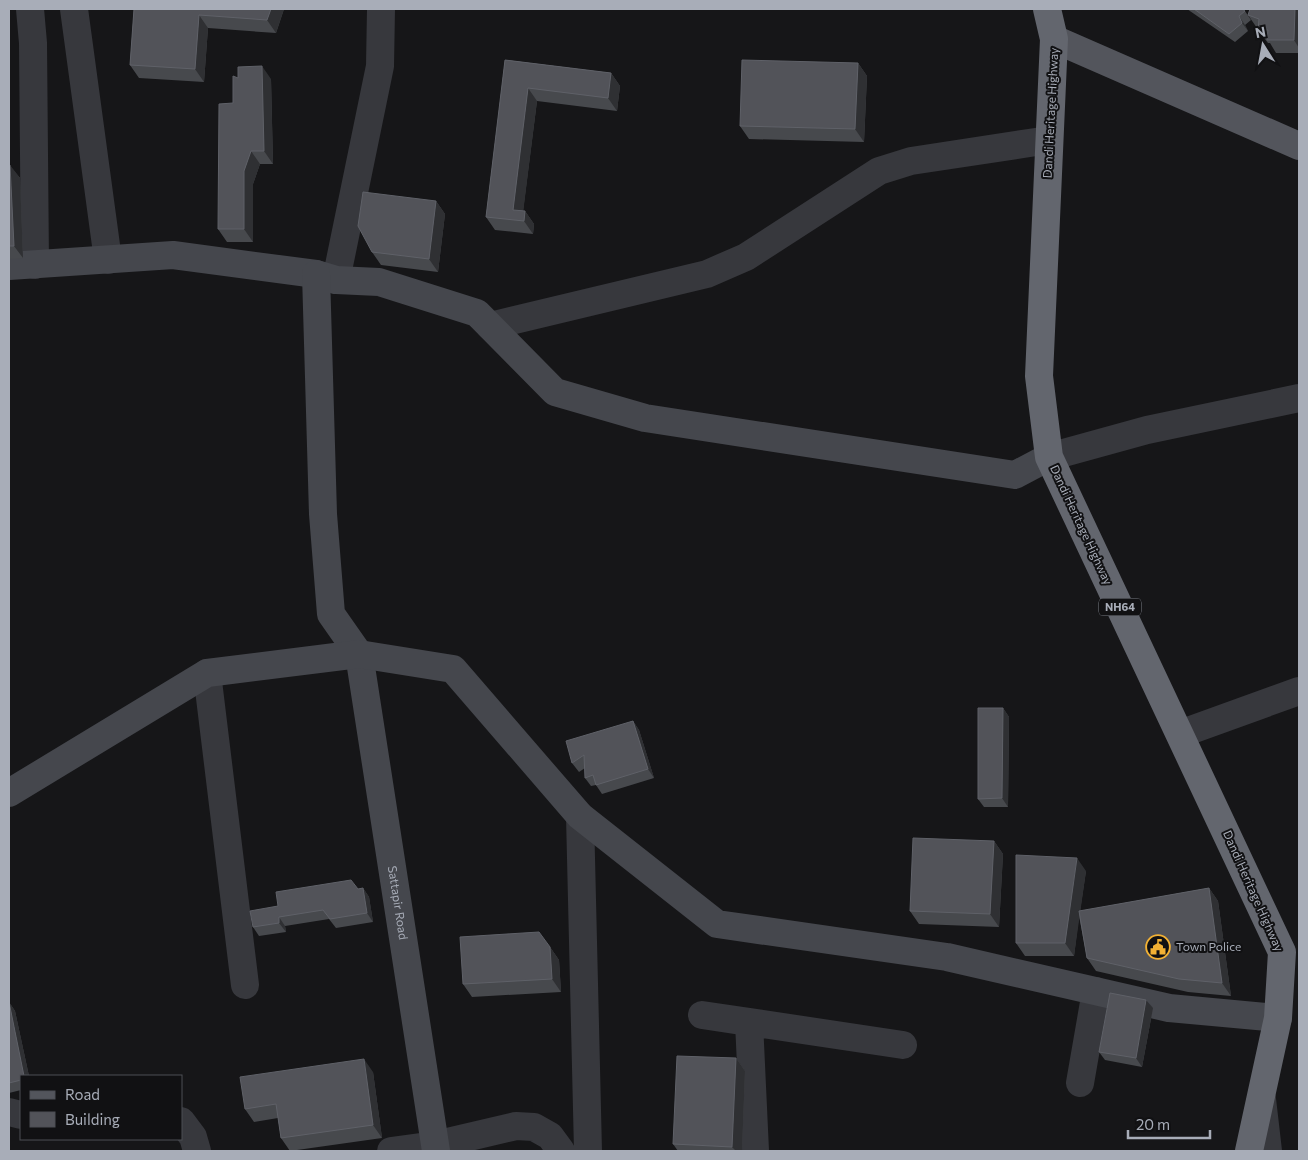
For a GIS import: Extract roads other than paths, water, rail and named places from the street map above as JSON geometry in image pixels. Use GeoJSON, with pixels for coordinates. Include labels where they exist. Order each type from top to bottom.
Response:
{"type":"FeatureCollection","features":[{"type":"Feature","properties":{"kind":"highway","name":"Dandi Heritage Highway"},"geometry":{"type":"LineString","coordinates":[[1047,9],[1054,40],[1039,376],[1049,457],[1180,734],[1291,954],[1249,1151]]}},
{"type":"Feature","properties":{"kind":"main road"},"geometry":{"type":"LineString","coordinates":[[1054,40],[1299,146]]}},
{"type":"Feature","properties":{"kind":"street"},"geometry":{"type":"LineString","coordinates":[[30,9],[33,43],[22,266],[173,255],[326,277],[379,282],[477,313],[554,392],[645,418],[1015,475],[1049,457],[1147,430],[1299,398]]}},
{"type":"Feature","properties":{"kind":"street"},"geometry":{"type":"LineString","coordinates":[[74,9],[108,260]]}},
{"type":"Feature","properties":{"kind":"street"},"geometry":{"type":"LineString","coordinates":[[359,654],[331,614],[323,514],[326,277],[380,66],[381,9]]}},
{"type":"Feature","properties":{"kind":"street"},"geometry":{"type":"LineString","coordinates":[[490,326],[707,274],[746,257],[879,171],[911,161],[1049,140]]}},
{"type":"Feature","properties":{"kind":"street"},"geometry":{"type":"LineString","coordinates":[[9,793],[207,673],[359,654],[453,669],[580,816],[717,924],[948,957],[1169,1008],[1278,1018]]}},
{"type":"Feature","properties":{"kind":"street","name":"Sattapir Road"},"geometry":{"type":"LineString","coordinates":[[359,654],[435,1148]]}},
{"type":"Feature","properties":{"kind":"street"},"geometry":{"type":"LineString","coordinates":[[207,673],[246,984]]}},
{"type":"Feature","properties":{"kind":"street"},"geometry":{"type":"LineString","coordinates":[[1180,734],[1299,691]]}},
{"type":"Feature","properties":{"kind":"street"},"geometry":{"type":"LineString","coordinates":[[580,816],[588,1151]]}},
{"type":"Feature","properties":{"kind":"street"},"geometry":{"type":"LineString","coordinates":[[1080,1083],[1096,991]]}},
{"type":"Feature","properties":{"kind":"street"},"geometry":{"type":"LineString","coordinates":[[702,1015],[902,1045]]}},
{"type":"Feature","properties":{"kind":"street"},"geometry":{"type":"LineString","coordinates":[[749,1022],[755,1151]]}},
{"type":"Feature","properties":{"kind":"street"},"geometry":{"type":"LineString","coordinates":[[1261,1093],[1268,1151]]}},
{"type":"Feature","properties":{"kind":"street"},"geometry":{"type":"LineString","coordinates":[[182,1122],[193,1137],[197,1151]]}},
{"type":"Feature","properties":{"kind":"street"},"geometry":{"type":"LineString","coordinates":[[391,1151],[435,1148],[516,1126],[534,1127],[550,1136],[562,1151]]}},
{"type":"Feature","properties":{"kind":"place","name":"Town Police"},"geometry":{"type":"Point","coordinates":[1158,947]}}]}
